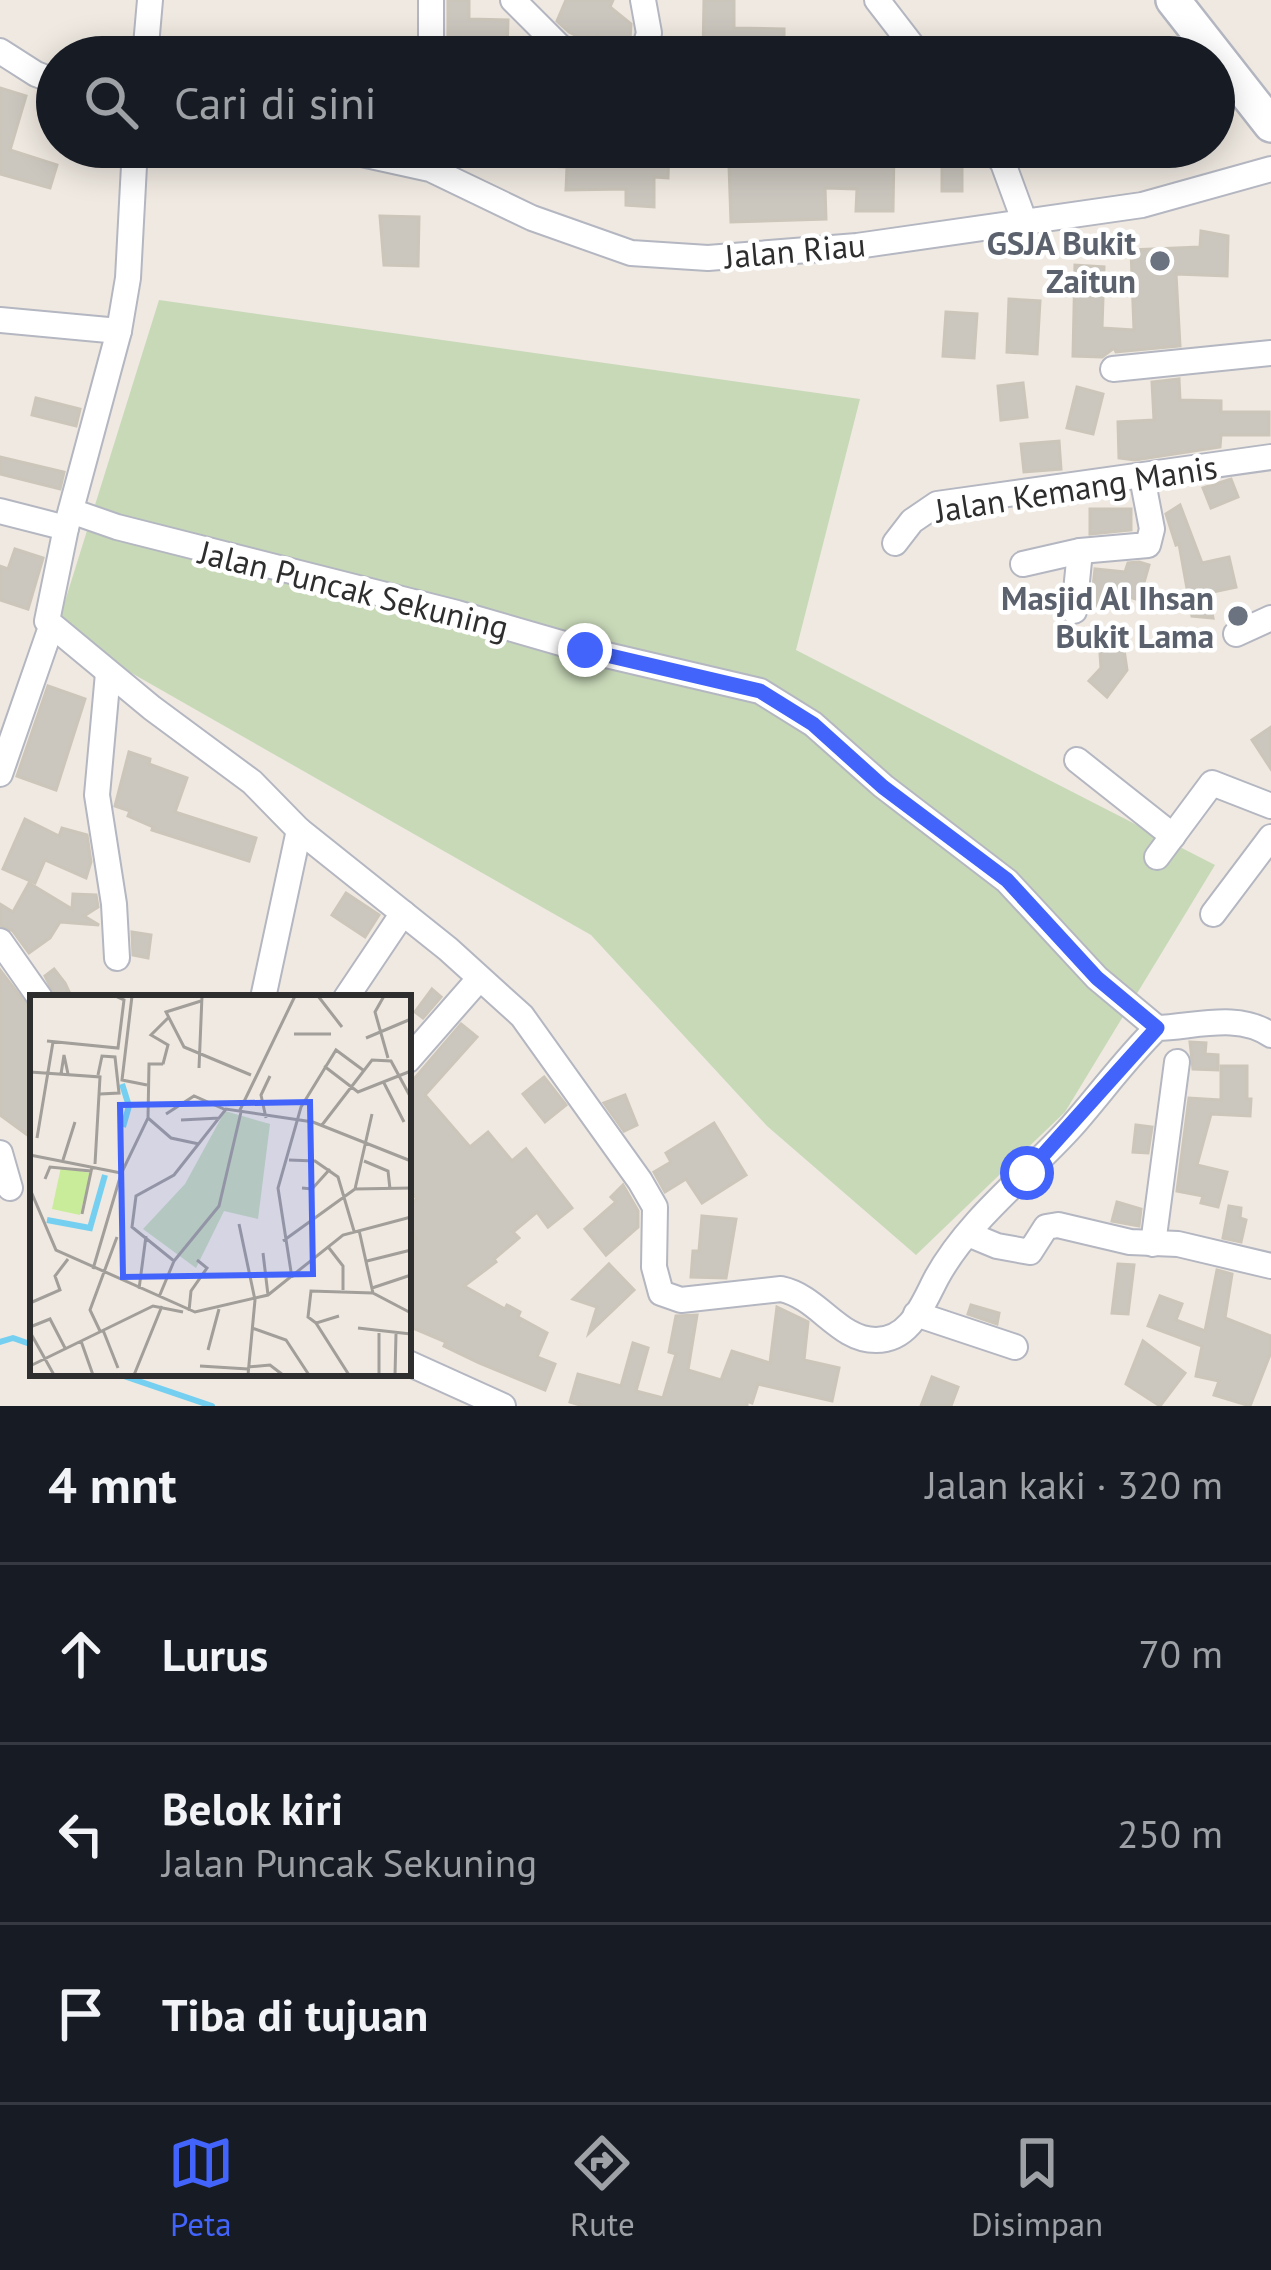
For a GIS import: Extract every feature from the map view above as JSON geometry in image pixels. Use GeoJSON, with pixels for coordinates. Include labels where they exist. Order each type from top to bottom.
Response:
{"type":"FeatureCollection","features":[{"type":"Feature","properties":{"kind":"main road"},"geometry":{"type":"LineString","coordinates":[[1173,0],[1201,36]]}},
{"type":"Feature","properties":{"kind":"main road"},"geometry":{"type":"LineString","coordinates":[[1235,79],[1271,125]]}},
{"type":"Feature","properties":{"kind":"street"},"geometry":{"type":"LineString","coordinates":[[147,36],[150,0]]}},
{"type":"Feature","properties":{"kind":"street"},"geometry":{"type":"LineString","coordinates":[[431,0],[431,36]]}},
{"type":"Feature","properties":{"kind":"street"},"geometry":{"type":"LineString","coordinates":[[513,0],[549,36]]}},
{"type":"Feature","properties":{"kind":"street"},"geometry":{"type":"LineString","coordinates":[[644,0],[648,36]]}},
{"type":"Feature","properties":{"kind":"street"},"geometry":{"type":"LineString","coordinates":[[877,0],[905,36]]}},
{"type":"Feature","properties":{"kind":"street"},"geometry":{"type":"LineString","coordinates":[[0,51],[36,73]]}},
{"type":"Feature","properties":{"kind":"street"},"geometry":{"type":"LineString","coordinates":[[0,774],[48,619],[119,331],[128,278],[135,168]]}},
{"type":"Feature","properties":{"kind":"street","name":"Jalan Riau"},"geometry":{"type":"LineString","coordinates":[[448,168],[532,218],[632,254],[729,256],[857,246],[1142,206],[1271,169]]}},
{"type":"Feature","properties":{"kind":"street"},"geometry":{"type":"LineString","coordinates":[[1005,168],[1025,223]]}},
{"type":"Feature","properties":{"kind":"street"},"geometry":{"type":"LineString","coordinates":[[0,320],[119,331]]}},
{"type":"Feature","properties":{"kind":"street"},"geometry":{"type":"LineString","coordinates":[[1113,369],[1271,353]]}},
{"type":"Feature","properties":{"kind":"street","name":"Jalan Kemang Manis"},"geometry":{"type":"LineString","coordinates":[[895,543],[912,520],[937,504],[1271,458]]}},
{"type":"Feature","properties":{"kind":"street"},"geometry":{"type":"LineString","coordinates":[[1023,564],[1080,551],[1148,545],[1151,529],[1142,477]]}},
{"type":"Feature","properties":{"kind":"street","name":"Jalan Puncak Sekuning"},"geometry":{"type":"LineString","coordinates":[[0,511],[117,527],[760,691],[813,724],[883,787],[1007,880],[1097,978],[1157,1028]]}},
{"type":"Feature","properties":{"kind":"street"},"geometry":{"type":"LineString","coordinates":[[1074,610],[1080,551]]}},
{"type":"Feature","properties":{"kind":"street"},"geometry":{"type":"LineString","coordinates":[[1237,634],[1271,618]]}},
{"type":"Feature","properties":{"kind":"street"},"geometry":{"type":"LineString","coordinates":[[48,619],[107,673],[252,782],[298,830],[403,913],[536,1032],[655,1207],[654,1267],[666,1297],[681,1300],[781,1289],[795,1292],[853,1337],[877,1340],[901,1334],[968,1234],[1157,1028],[1222,1021],[1266,1032]]}},
{"type":"Feature","properties":{"kind":"street"},"geometry":{"type":"LineString","coordinates":[[107,673],[97,795],[118,958]]}},
{"type":"Feature","properties":{"kind":"street"},"geometry":{"type":"LineString","coordinates":[[1077,760],[1173,836]]}},
{"type":"Feature","properties":{"kind":"street"},"geometry":{"type":"LineString","coordinates":[[1157,857],[1212,783],[1271,806]]}},
{"type":"Feature","properties":{"kind":"street"},"geometry":{"type":"LineString","coordinates":[[263,995],[298,830]]}},
{"type":"Feature","properties":{"kind":"street"},"geometry":{"type":"LineString","coordinates":[[1213,914],[1271,837]]}},
{"type":"Feature","properties":{"kind":"street"},"geometry":{"type":"LineString","coordinates":[[348,995],[403,913]]}},
{"type":"Feature","properties":{"kind":"street"},"geometry":{"type":"LineString","coordinates":[[0,941],[38,995]]}},
{"type":"Feature","properties":{"kind":"street"},"geometry":{"type":"LineString","coordinates":[[411,1057],[479,979]]}},
{"type":"Feature","properties":{"kind":"street"},"geometry":{"type":"LineString","coordinates":[[1154,1244],[1177,1062]]}},
{"type":"Feature","properties":{"kind":"street"},"geometry":{"type":"LineString","coordinates":[[0,1154],[14,1187]]}},
{"type":"Feature","properties":{"kind":"street"},"geometry":{"type":"LineString","coordinates":[[968,1234],[1030,1252],[1043,1230],[1053,1224],[1130,1242],[1178,1244],[1271,1266]]}},
{"type":"Feature","properties":{"kind":"street"},"geometry":{"type":"LineString","coordinates":[[916,1314],[1015,1347]]}},
{"type":"Feature","properties":{"kind":"street"},"geometry":{"type":"LineString","coordinates":[[411,1364],[503,1406]]}},
{"type":"Feature","properties":{"kind":"green space"},"geometry":{"type":"Polygon","coordinates":[[[159,300],[860,399],[796,650],[1215,865],[1065,1112],[916,1255],[767,1126],[591,935],[56,630],[159,300]]]}},
{"type":"Feature","properties":{"kind":"building"},"geometry":{"type":"Polygon","coordinates":[[[448,0],[469,0],[469,19],[508,20],[507,36],[448,36],[448,0]]]}},
{"type":"Feature","properties":{"kind":"building"},"geometry":{"type":"Polygon","coordinates":[[[566,0],[613,0],[610,7],[631,24],[630,36],[577,36],[557,21],[566,0]]]}},
{"type":"Feature","properties":{"kind":"building"},"geometry":{"type":"Polygon","coordinates":[[[704,0],[734,0],[734,28],[784,29],[784,36],[703,36],[704,0]]]}},
{"type":"Feature","properties":{"kind":"building"},"geometry":{"type":"Polygon","coordinates":[[[0,88],[26,96],[10,150],[36,158],[36,168],[56,168],[50,188],[0,174],[0,88]]]}},
{"type":"Feature","properties":{"kind":"building"},"geometry":{"type":"Polygon","coordinates":[[[567,168],[668,168],[668,178],[654,177],[654,207],[626,205],[626,189],[566,190],[567,168]]]}},
{"type":"Feature","properties":{"kind":"building"},"geometry":{"type":"Polygon","coordinates":[[[729,168],[894,168],[893,211],[856,211],[857,189],[825,188],[826,219],[731,222],[729,168]]]}},
{"type":"Feature","properties":{"kind":"building"},"geometry":{"type":"Polygon","coordinates":[[[942,168],[962,168],[962,191],[942,191],[942,168]]]}},
{"type":"Feature","properties":{"kind":"building"},"geometry":{"type":"Polygon","coordinates":[[[380,216],[419,217],[418,266],[384,265],[380,216]]]}},
{"type":"Feature","properties":{"kind":"building"},"geometry":{"type":"Polygon","coordinates":[[[1201,231],[1228,236],[1227,276],[1176,274],[1180,346],[1116,352],[1114,348],[1102,357],[1073,356],[1075,265],[1104,267],[1102,328],[1134,330],[1131,250],[1200,247],[1201,231]]]}},
{"type":"Feature","properties":{"kind":"building"},"geometry":{"type":"Polygon","coordinates":[[[1009,299],[1040,301],[1037,354],[1007,352],[1009,299]]]}},
{"type":"Feature","properties":{"kind":"building"},"geometry":{"type":"Polygon","coordinates":[[[946,312],[977,314],[974,358],[943,356],[946,312]]]}},
{"type":"Feature","properties":{"kind":"building"},"geometry":{"type":"Polygon","coordinates":[[[1179,379],[1180,400],[1221,401],[1221,412],[1269,412],[1269,435],[1221,435],[1220,447],[1135,460],[1119,458],[1118,422],[1154,420],[1152,382],[1179,379]]]}},
{"type":"Feature","properties":{"kind":"building"},"geometry":{"type":"Polygon","coordinates":[[[1023,383],[1027,417],[1001,420],[998,386],[1023,383]]]}},
{"type":"Feature","properties":{"kind":"building"},"geometry":{"type":"Polygon","coordinates":[[[1077,387],[1103,394],[1093,434],[1067,428],[1077,387]]]}},
{"type":"Feature","properties":{"kind":"building"},"geometry":{"type":"Polygon","coordinates":[[[36,398],[80,409],[76,426],[32,415],[36,398]]]}},
{"type":"Feature","properties":{"kind":"building"},"geometry":{"type":"Polygon","coordinates":[[[1059,441],[1061,469],[1024,472],[1021,444],[1059,441]]]}},
{"type":"Feature","properties":{"kind":"building"},"geometry":{"type":"Polygon","coordinates":[[[0,457],[64,472],[60,489],[0,474],[0,457]]]}},
{"type":"Feature","properties":{"kind":"building"},"geometry":{"type":"Polygon","coordinates":[[[1231,479],[1238,497],[1211,508],[1203,488],[1231,479]]]}},
{"type":"Feature","properties":{"kind":"building"},"geometry":{"type":"Polygon","coordinates":[[[1180,505],[1202,563],[1229,557],[1236,587],[1208,593],[1213,618],[1192,616],[1179,544],[1166,514],[1180,505]]]}},
{"type":"Feature","properties":{"kind":"building"},"geometry":{"type":"Polygon","coordinates":[[[1090,509],[1131,509],[1131,530],[1090,534],[1090,509]]]}},
{"type":"Feature","properties":{"kind":"building"},"geometry":{"type":"Polygon","coordinates":[[[15,549],[43,558],[28,609],[0,600],[0,566],[8,569],[15,549]]]}},
{"type":"Feature","properties":{"kind":"building"},"geometry":{"type":"Polygon","coordinates":[[[1128,563],[1149,565],[1139,600],[1108,591],[1106,607],[1091,606],[1095,569],[1125,572],[1128,563]]]}},
{"type":"Feature","properties":{"kind":"building"},"geometry":{"type":"Polygon","coordinates":[[[1122,636],[1127,670],[1107,697],[1089,681],[1101,668],[1099,639],[1122,636]]]}},
{"type":"Feature","properties":{"kind":"building"},"geometry":{"type":"Polygon","coordinates":[[[48,686],[85,699],[56,790],[17,776],[48,686]]]}},
{"type":"Feature","properties":{"kind":"building"},"geometry":{"type":"Polygon","coordinates":[[[1271,727],[1271,769],[1252,740],[1271,727]]]}},
{"type":"Feature","properties":{"kind":"building"},"geometry":{"type":"Polygon","coordinates":[[[129,752],[187,778],[175,812],[256,838],[249,861],[152,830],[128,816],[130,811],[115,806],[129,752]]]}},
{"type":"Feature","properties":{"kind":"building"},"geometry":{"type":"Polygon","coordinates":[[[25,819],[59,836],[62,828],[87,835],[91,862],[86,878],[45,860],[35,883],[3,869],[25,819]]]}},
{"type":"Feature","properties":{"kind":"building"},"geometry":{"type":"Polygon","coordinates":[[[29,883],[72,909],[73,894],[96,895],[98,907],[84,916],[99,925],[60,922],[50,938],[29,953],[13,931],[0,925],[0,904],[13,912],[29,883]]]}},
{"type":"Feature","properties":{"kind":"building"},"geometry":{"type":"Polygon","coordinates":[[[346,893],[379,915],[365,937],[332,915],[346,893]]]}},
{"type":"Feature","properties":{"kind":"building"},"geometry":{"type":"Polygon","coordinates":[[[132,932],[151,935],[148,958],[133,955],[132,932]]]}},
{"type":"Feature","properties":{"kind":"building"},"geometry":{"type":"Polygon","coordinates":[[[54,969],[71,995],[54,995],[45,976],[54,969]]]}},
{"type":"Feature","properties":{"kind":"building"},"geometry":{"type":"Polygon","coordinates":[[[0,970],[30,1009],[30,1137],[0,1115],[0,970]]]}},
{"type":"Feature","properties":{"kind":"building"},"geometry":{"type":"Polygon","coordinates":[[[432,989],[441,997],[423,1018],[415,1012],[432,989]]]}},
{"type":"Feature","properties":{"kind":"building"},"geometry":{"type":"Polygon","coordinates":[[[461,1024],[477,1037],[425,1095],[470,1147],[488,1132],[512,1161],[526,1149],[572,1208],[548,1227],[537,1212],[513,1232],[519,1238],[496,1262],[464,1286],[520,1312],[518,1317],[547,1333],[537,1357],[555,1364],[545,1390],[411,1327],[411,1241],[416,1238],[411,1204],[417,1199],[411,1192],[411,1082],[461,1024]]]}},
{"type":"Feature","properties":{"kind":"building"},"geometry":{"type":"Polygon","coordinates":[[[1190,1042],[1206,1043],[1205,1054],[1218,1055],[1218,1070],[1193,1069],[1190,1042]]]}},
{"type":"Feature","properties":{"kind":"building"},"geometry":{"type":"Polygon","coordinates":[[[1221,1066],[1247,1066],[1247,1099],[1251,1099],[1250,1116],[1211,1114],[1197,1165],[1227,1172],[1218,1207],[1201,1203],[1203,1196],[1177,1191],[1189,1098],[1221,1100],[1221,1066]]]}},
{"type":"Feature","properties":{"kind":"building"},"geometry":{"type":"Polygon","coordinates":[[[544,1077],[566,1105],[545,1122],[523,1094],[544,1077]]]}},
{"type":"Feature","properties":{"kind":"building"},"geometry":{"type":"Polygon","coordinates":[[[625,1095],[637,1125],[624,1131],[604,1103],[625,1095]]]}},
{"type":"Feature","properties":{"kind":"building"},"geometry":{"type":"Polygon","coordinates":[[[714,1123],[746,1175],[702,1203],[686,1179],[665,1192],[654,1172],[671,1162],[666,1153],[714,1123]]]}},
{"type":"Feature","properties":{"kind":"building"},"geometry":{"type":"Polygon","coordinates":[[[1136,1125],[1152,1127],[1148,1153],[1133,1152],[1136,1125]]]}},
{"type":"Feature","properties":{"kind":"building"},"geometry":{"type":"Polygon","coordinates":[[[623,1185],[638,1211],[638,1227],[606,1255],[585,1229],[616,1202],[611,1197],[623,1185]]]}},
{"type":"Feature","properties":{"kind":"building"},"geometry":{"type":"Polygon","coordinates":[[[1117,1202],[1141,1209],[1139,1226],[1112,1221],[1117,1202]]]}},
{"type":"Feature","properties":{"kind":"building"},"geometry":{"type":"Polygon","coordinates":[[[1229,1206],[1241,1208],[1240,1218],[1246,1220],[1241,1242],[1223,1238],[1229,1206]]]}},
{"type":"Feature","properties":{"kind":"building"},"geometry":{"type":"Polygon","coordinates":[[[702,1216],[736,1219],[726,1278],[691,1277],[702,1216]]]}},
{"type":"Feature","properties":{"kind":"building"},"geometry":{"type":"Polygon","coordinates":[[[609,1264],[634,1290],[589,1333],[597,1307],[573,1299],[609,1264]]]}},
{"type":"Feature","properties":{"kind":"building"},"geometry":{"type":"Polygon","coordinates":[[[1118,1264],[1134,1265],[1128,1314],[1112,1313],[1118,1264]]]}},
{"type":"Feature","properties":{"kind":"building"},"geometry":{"type":"Polygon","coordinates":[[[1217,1270],[1232,1274],[1225,1318],[1271,1336],[1271,1352],[1250,1406],[1214,1395],[1219,1381],[1196,1376],[1202,1346],[1148,1326],[1160,1296],[1182,1304],[1176,1320],[1205,1331],[1217,1270]]]}},
{"type":"Feature","properties":{"kind":"building"},"geometry":{"type":"Polygon","coordinates":[[[971,1305],[999,1313],[997,1324],[968,1314],[971,1305]]]}},
{"type":"Feature","properties":{"kind":"building"},"geometry":{"type":"Polygon","coordinates":[[[777,1307],[808,1322],[804,1360],[839,1368],[832,1401],[758,1384],[747,1406],[583,1406],[570,1402],[578,1374],[621,1386],[633,1343],[648,1348],[636,1391],[663,1398],[676,1354],[669,1352],[676,1316],[697,1315],[688,1370],[721,1380],[732,1351],[770,1363],[777,1307]]]}},
{"type":"Feature","properties":{"kind":"building"},"geometry":{"type":"Polygon","coordinates":[[[1143,1341],[1185,1373],[1160,1406],[1126,1384],[1143,1341]]]}},
{"type":"Feature","properties":{"kind":"building"},"geometry":{"type":"Polygon","coordinates":[[[932,1377],[958,1387],[951,1406],[921,1406],[932,1377]]]}},
{"type":"Feature","properties":{"kind":"waterway"},"geometry":{"type":"LineString","coordinates":[[0,1342],[13,1338],[30,1344]]}},
{"type":"Feature","properties":{"kind":"waterway"},"geometry":{"type":"LineString","coordinates":[[124,1376],[212,1406]]}},
{"type":"Feature","properties":{"kind":"place","name":"GSJA Bukit Zaitun"},"geometry":{"type":"Point","coordinates":[1160,261]}},
{"type":"Feature","properties":{"kind":"place","name":"Masjid Al Ihsan Bukit Lama"},"geometry":{"type":"Point","coordinates":[1238,616]}},
{"type":"Feature","properties":{"kind":"route"},"geometry":{"type":"LineString","coordinates":[[585,650],[760,691],[813,724],[883,787],[1007,880],[1097,978],[1157,1028],[1027,1173]]}}]}
